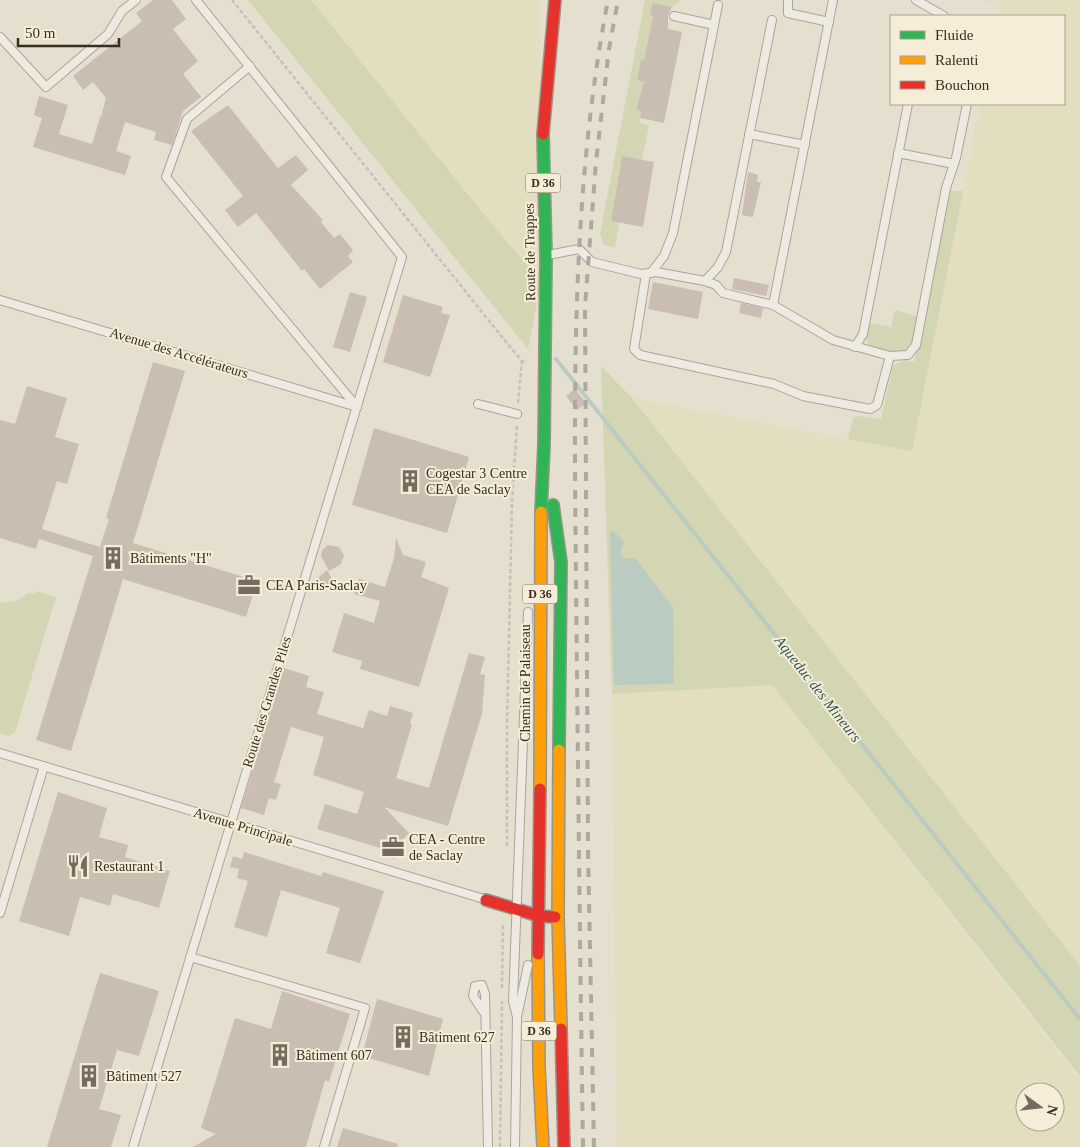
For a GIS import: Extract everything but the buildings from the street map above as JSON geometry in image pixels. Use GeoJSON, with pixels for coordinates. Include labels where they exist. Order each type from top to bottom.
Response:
{"type":"FeatureCollection","features":[{"type":"Feature","properties":{"kind":"main road","name":"Route de Trappes"},"geometry":{"type":"LineString","coordinates":[[544,444],[546,256],[542,146],[555,0]]}},
{"type":"Feature","properties":{"kind":"main road","name":"Chemin de Palaiseau"},"geometry":{"type":"LineString","coordinates":[[543,1147],[539,1067],[542,936],[539,916],[537,869],[541,745],[540,537],[544,444]]}},
{"type":"Feature","properties":{"kind":"main road","name":"D 36"},"geometry":{"type":"LineString","coordinates":[[544,444],[561,562],[554,921],[564,1147]]}},
{"type":"Feature","properties":{"kind":"main road"},"geometry":{"type":"LineString","coordinates":[[486,900],[554,921]]}},
{"type":"Feature","properties":{"kind":"lane"},"geometry":{"type":"LineString","coordinates":[[0,37],[46,87],[108,34],[122,11],[136,0]]}},
{"type":"Feature","properties":{"kind":"lane"},"geometry":{"type":"LineString","coordinates":[[196,0],[250,66],[187,119],[166,177],[357,407]]}},
{"type":"Feature","properties":{"kind":"lane"},"geometry":{"type":"LineString","coordinates":[[788,0],[788,12],[829,22]]}},
{"type":"Feature","properties":{"kind":"lane"},"geometry":{"type":"LineString","coordinates":[[773,305],[834,0]]}},
{"type":"Feature","properties":{"kind":"lane"},"geometry":{"type":"LineString","coordinates":[[916,0],[927,12],[940,15]]}},
{"type":"Feature","properties":{"kind":"lane"},"geometry":{"type":"LineString","coordinates":[[718,5],[673,233],[664,256],[649,274],[634,349],[640,355],[774,384],[803,396],[870,409],[877,406],[890,356]]}},
{"type":"Feature","properties":{"kind":"lane"},"geometry":{"type":"LineString","coordinates":[[674,16],[714,25]]}},
{"type":"Feature","properties":{"kind":"lane"},"geometry":{"type":"LineString","coordinates":[[706,281],[718,267],[726,252],[772,20]]}},
{"type":"Feature","properties":{"kind":"lane","name":"Route des Grandes Piles"},"geometry":{"type":"LineString","coordinates":[[132,1147],[402,257],[250,66]]}},
{"type":"Feature","properties":{"kind":"lane"},"geometry":{"type":"LineString","coordinates":[[855,347],[863,334],[908,105]]}},
{"type":"Feature","properties":{"kind":"lane"},"geometry":{"type":"LineString","coordinates":[[546,256],[579,249],[592,262],[649,274],[656,272],[706,281],[716,286],[722,293],[773,305],[832,340],[890,356],[908,355],[916,345],[946,188],[954,164],[967,105]]}},
{"type":"Feature","properties":{"kind":"lane"},"geometry":{"type":"LineString","coordinates":[[749,134],[805,145]]}},
{"type":"Feature","properties":{"kind":"lane"},"geometry":{"type":"LineString","coordinates":[[898,153],[954,164]]}},
{"type":"Feature","properties":{"kind":"lane","name":"Avenue des Accélérateurs"},"geometry":{"type":"LineString","coordinates":[[0,300],[357,407]]}},
{"type":"Feature","properties":{"kind":"lane"},"geometry":{"type":"LineString","coordinates":[[478,404],[517,414]]}},
{"type":"Feature","properties":{"kind":"lane"},"geometry":{"type":"LineString","coordinates":[[532,565],[540,537]]}},
{"type":"Feature","properties":{"kind":"lane"},"geometry":{"type":"LineString","coordinates":[[517,1017],[513,1001],[529,603]]}},
{"type":"Feature","properties":{"kind":"lane","name":"Avenue Principale"},"geometry":{"type":"LineString","coordinates":[[0,753],[486,900]]}},
{"type":"Feature","properties":{"kind":"lane"},"geometry":{"type":"LineString","coordinates":[[0,913],[44,766]]}},
{"type":"Feature","properties":{"kind":"lane"},"geometry":{"type":"LineString","coordinates":[[515,1147],[517,1017],[529,957],[542,936]]}},
{"type":"Feature","properties":{"kind":"lane"},"geometry":{"type":"LineString","coordinates":[[190,957],[365,1008],[324,1147]]}},
{"type":"Feature","properties":{"kind":"lane"},"geometry":{"type":"LineString","coordinates":[[485,1014],[488,1147]]}},
{"type":"Feature","properties":{"kind":"path"},"geometry":{"type":"LineString","coordinates":[[232,0],[522,361],[512,501],[507,733],[507,854]]}},
{"type":"Feature","properties":{"kind":"path"},"geometry":{"type":"LineString","coordinates":[[500,1147],[503,906]]}},
{"type":"Feature","properties":{"kind":"shaded area"},"geometry":{"type":"Polygon","coordinates":[[[309,0],[540,0],[544,293],[309,0]]]}},
{"type":"Feature","properties":{"kind":"shaded area"},"geometry":{"type":"Polygon","coordinates":[[[984,0],[1080,0],[1080,974],[629,397],[911,451],[980,105],[1065,105],[1065,15],[998,15],[1000,3],[984,0]]]}},
{"type":"Feature","properties":{"kind":"shaded area"},"geometry":{"type":"Polygon","coordinates":[[[613,530],[624,542],[620,553],[625,559],[635,558],[673,607],[674,684],[614,685],[610,533],[613,530]]]}},
{"type":"Feature","properties":{"kind":"shaded area"},"geometry":{"type":"Polygon","coordinates":[[[772,685],[1080,1080],[1080,1147],[617,1147],[612,694],[772,685]]]}},
{"type":"Feature","properties":{"kind":"green space"},"geometry":{"type":"Polygon","coordinates":[[[248,0],[311,0],[541,282],[528,349],[248,0]]]}},
{"type":"Feature","properties":{"kind":"green space"},"geometry":{"type":"Polygon","coordinates":[[[645,0],[681,0],[672,7],[653,3],[650,15],[653,16],[644,60],[641,59],[637,80],[644,82],[636,110],[641,111],[639,123],[649,125],[642,160],[622,156],[611,221],[619,223],[615,248],[604,245],[600,234],[645,0]]]}},
{"type":"Feature","properties":{"kind":"green space"},"geometry":{"type":"Polygon","coordinates":[[[948,191],[963,191],[912,451],[848,439],[853,418],[857,416],[881,419],[893,366],[904,360],[914,362],[948,191]]]}},
{"type":"Feature","properties":{"kind":"green space"},"geometry":{"type":"Polygon","coordinates":[[[895,310],[918,317],[917,331],[910,349],[905,352],[893,353],[870,347],[865,335],[868,323],[891,327],[895,310]]]}},
{"type":"Feature","properties":{"kind":"green space"},"geometry":{"type":"Polygon","coordinates":[[[601,366],[630,396],[1080,966],[1080,1076],[772,685],[612,694],[601,366]]]}},
{"type":"Feature","properties":{"kind":"green space"},"geometry":{"type":"Polygon","coordinates":[[[36,591],[56,597],[15,732],[8,736],[0,733],[0,603],[19,600],[28,593],[35,594],[36,591]]]}},
{"type":"Feature","properties":{"kind":"waterway","name":"Aqueduc des Mineurs"},"geometry":{"type":"LineString","coordinates":[[556,359],[1080,1019]]}},
{"type":"Feature","properties":{"kind":"railway"},"geometry":{"type":"LineString","coordinates":[[583,1147],[575,363],[577,290],[587,144],[608,0]]}},
{"type":"Feature","properties":{"kind":"railway"},"geometry":{"type":"LineString","coordinates":[[594,1147],[588,849],[585,306],[596,162],[609,49],[618,0]]}},
{"type":"Feature","properties":{"kind":"traffic: fast"},"geometry":{"type":"LineString","coordinates":[[541,512],[544,444],[546,256],[543,134]]}},
{"type":"Feature","properties":{"kind":"traffic: fast"},"geometry":{"type":"LineString","coordinates":[[553,505],[561,562],[559,750]]}},
{"type":"Feature","properties":{"kind":"traffic: slow"},"geometry":{"type":"LineString","coordinates":[[540,789],[541,512]]}},
{"type":"Feature","properties":{"kind":"traffic: slow"},"geometry":{"type":"LineString","coordinates":[[559,750],[558,917],[561,1029]]}},
{"type":"Feature","properties":{"kind":"traffic: slow"},"geometry":{"type":"LineString","coordinates":[[538,954],[539,1067],[543,1147]]}},
{"type":"Feature","properties":{"kind":"traffic: jam"},"geometry":{"type":"LineString","coordinates":[[543,134],[555,0]]}},
{"type":"Feature","properties":{"kind":"traffic: jam"},"geometry":{"type":"LineString","coordinates":[[538,954],[540,789]]}},
{"type":"Feature","properties":{"kind":"traffic: jam"},"geometry":{"type":"LineString","coordinates":[[486,900],[539,916],[555,917]]}},
{"type":"Feature","properties":{"kind":"traffic: jam"},"geometry":{"type":"LineString","coordinates":[[561,1029],[564,1147]]}},
{"type":"Feature","properties":{"kind":"place","name":"Cogestar 3 Centre CEA de Saclay"},"geometry":{"type":"Point","coordinates":[410,481]}},
{"type":"Feature","properties":{"kind":"place","name":"Bâtiments \"H\""},"geometry":{"type":"Point","coordinates":[113,558]}},
{"type":"Feature","properties":{"kind":"place","name":"CEA Paris-Saclay"},"geometry":{"type":"Point","coordinates":[249,585]}},
{"type":"Feature","properties":{"kind":"place","name":"CEA - Centre de Saclay"},"geometry":{"type":"Point","coordinates":[393,847]}},
{"type":"Feature","properties":{"kind":"place","name":"Restaurant 1"},"geometry":{"type":"Point","coordinates":[78,866]}},
{"type":"Feature","properties":{"kind":"place","name":"Bâtiment 627"},"geometry":{"type":"Point","coordinates":[403,1037]}},
{"type":"Feature","properties":{"kind":"place","name":"Bâtiment 607"},"geometry":{"type":"Point","coordinates":[280,1055]}},
{"type":"Feature","properties":{"kind":"place","name":"Bâtiment 527"},"geometry":{"type":"Point","coordinates":[89,1076]}}]}
